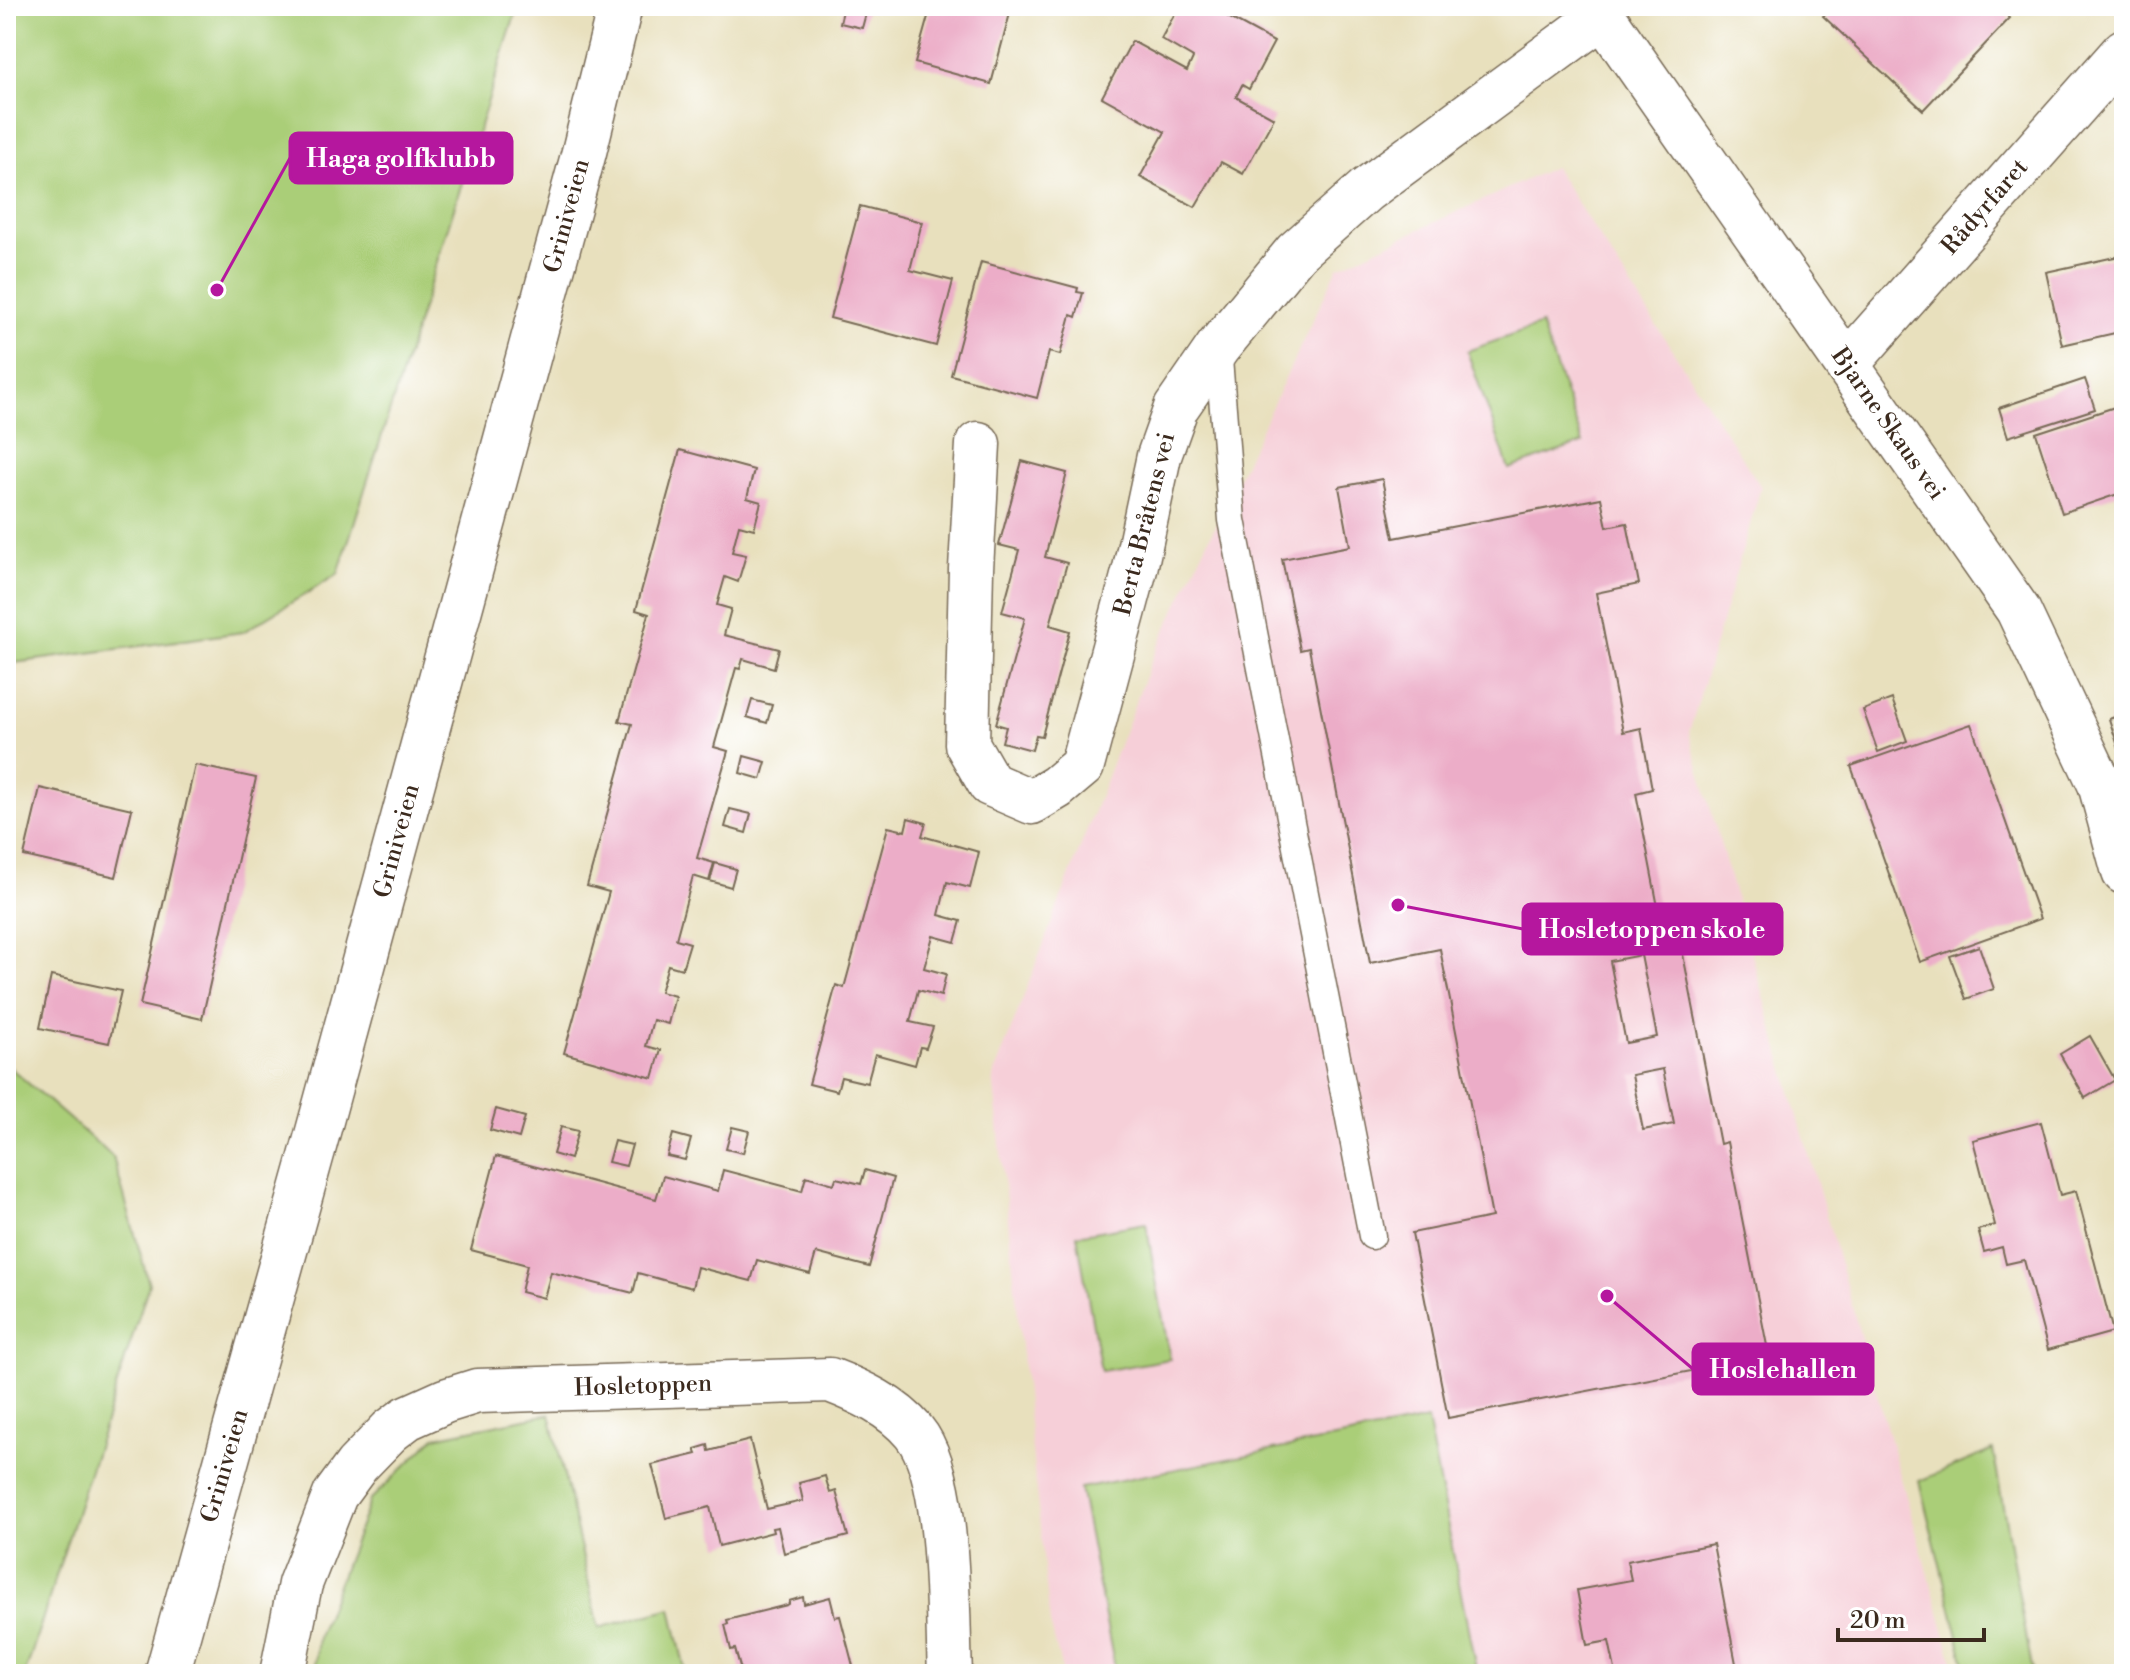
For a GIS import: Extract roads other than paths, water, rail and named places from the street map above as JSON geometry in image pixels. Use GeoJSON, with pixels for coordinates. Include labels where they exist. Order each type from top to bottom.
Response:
{"type":"FeatureCollection","features":[{"type":"Feature","properties":{"kind":"street","name":"Griniveien"},"geometry":{"type":"LineString","coordinates":[[167,1674],[564,228],[620,6]]}},
{"type":"Feature","properties":{"kind":"street","name":"Berta Bråtens vei"},"geometry":{"type":"LineString","coordinates":[[978,444],[971,569],[967,744],[990,784],[1032,802],[1057,787],[1082,766],[1135,569],[1159,456],[1176,408],[1218,347],[1296,252],[1366,190],[1599,11]]}},
{"type":"Feature","properties":{"kind":"street","name":"Bjarne Skaus vei"},"geometry":{"type":"LineString","coordinates":[[1599,11],[2018,610],[2100,784],[2124,872]]}},
{"type":"Feature","properties":{"kind":"street","name":"Rådyrfaret"},"geometry":{"type":"LineString","coordinates":[[1847,364],[2124,51]]}},
{"type":"Feature","properties":{"kind":"street","name":"Hosletoppen"},"geometry":{"type":"LineString","coordinates":[[282,1674],[300,1584],[335,1495],[357,1465],[407,1418],[477,1391],[830,1380],[865,1394],[898,1416],[915,1433],[929,1455],[943,1523],[950,1674]]}},
{"type":"Feature","properties":{"kind":"lane"},"geometry":{"type":"LineString","coordinates":[[1218,347],[1232,520],[1372,1236]]}},
{"type":"Feature","properties":{"kind":"place","name":"Haga golfklubb"},"geometry":{"type":"Point","coordinates":[217,290]}},
{"type":"Feature","properties":{"kind":"place","name":"Hosletoppen skole"},"geometry":{"type":"Point","coordinates":[1398,905]}},
{"type":"Feature","properties":{"kind":"place","name":"Hoslehallen"},"geometry":{"type":"Point","coordinates":[1607,1296]}}]}
